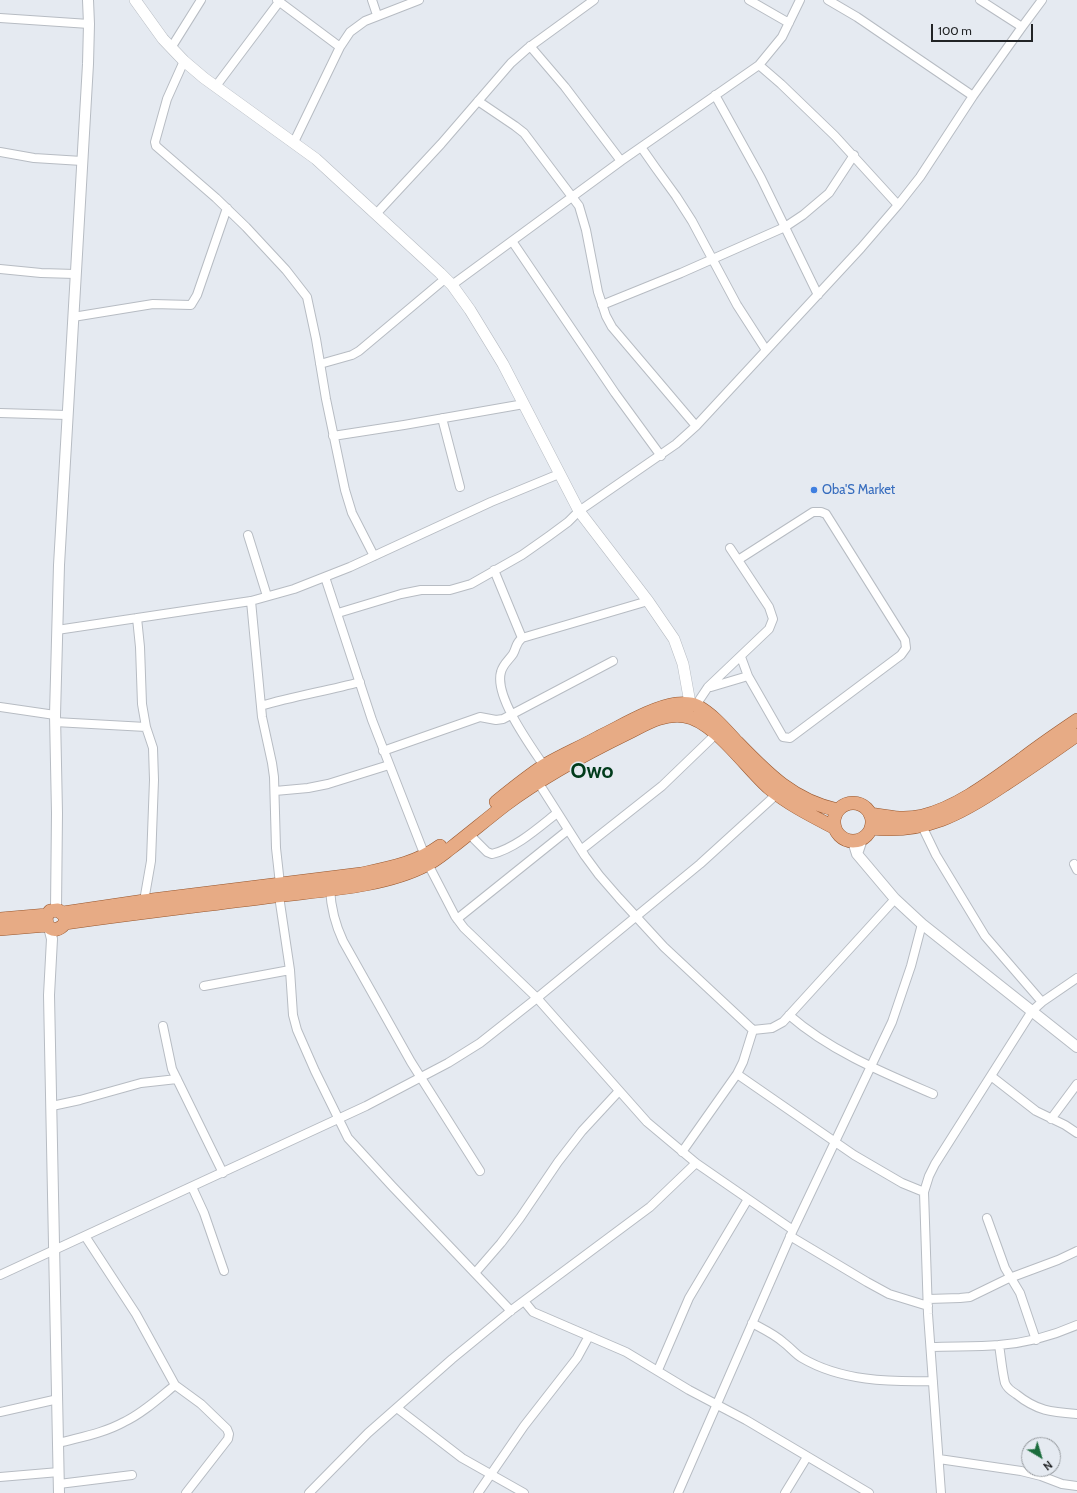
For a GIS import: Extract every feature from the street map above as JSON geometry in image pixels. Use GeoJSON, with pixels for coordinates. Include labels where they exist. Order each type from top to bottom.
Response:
{"type":"FeatureCollection","features":[{"type":"Feature","properties":{"kind":"main road"},"geometry":{"type":"LineString","coordinates":[[135,0],[170,48],[184,61],[316,159],[449,282],[483,330],[524,404],[579,511],[667,627],[679,650],[693,704]]}},
{"type":"Feature","properties":{"kind":"main road"},"geometry":{"type":"LineString","coordinates":[[0,919],[54,923],[144,901],[279,890],[330,889],[399,876],[469,834],[562,762],[630,721],[666,706],[676,704],[693,704],[712,715],[754,759],[787,789],[822,807],[838,810]]}},
{"type":"Feature","properties":{"kind":"main road"},"geometry":{"type":"LineString","coordinates":[[0,930],[143,912],[279,890],[426,860],[503,796],[544,766],[562,762],[645,723],[666,716],[684,716],[695,718],[716,734],[766,786],[835,828]]}},
{"type":"Feature","properties":{"kind":"main road"},"geometry":{"type":"LineString","coordinates":[[870,814],[892,818],[915,817],[928,814],[950,805],[982,788],[1077,720]]}},
{"type":"Feature","properties":{"kind":"main road"},"geometry":{"type":"LineString","coordinates":[[871,828],[887,830],[922,826],[956,815],[974,805],[1077,735]]}},
{"type":"Feature","properties":{"kind":"main road"},"geometry":{"type":"LineString","coordinates":[[856,803],[864,807],[870,814],[872,818],[871,828],[869,832],[858,840],[848,840],[840,836],[835,828],[834,818],[838,810],[846,804],[856,803]]}},
{"type":"Feature","properties":{"kind":"street"},"geometry":{"type":"LineString","coordinates":[[88,0],[89,24],[67,415],[57,630],[55,718],[57,813],[54,923],[49,994],[59,1488],[132,1475]]}},
{"type":"Feature","properties":{"kind":"street"},"geometry":{"type":"LineString","coordinates":[[170,48],[201,0]]}},
{"type":"Feature","properties":{"kind":"street"},"geometry":{"type":"LineString","coordinates":[[372,0],[377,15]]}},
{"type":"Feature","properties":{"kind":"street"},"geometry":{"type":"LineString","coordinates":[[294,142],[340,47],[350,32],[365,21],[377,15],[419,0]]}},
{"type":"Feature","properties":{"kind":"street"},"geometry":{"type":"LineString","coordinates":[[376,214],[441,144],[511,63],[530,46],[594,0]]}},
{"type":"Feature","properties":{"kind":"street"},"geometry":{"type":"LineString","coordinates":[[749,0],[790,23]]}},
{"type":"Feature","properties":{"kind":"street"},"geometry":{"type":"LineString","coordinates":[[320,364],[352,355],[359,351],[449,282],[512,241],[621,161],[759,65],[775,47],[790,23],[800,0]]}},
{"type":"Feature","properties":{"kind":"street"},"geometry":{"type":"LineString","coordinates":[[828,0],[857,17],[973,96]]}},
{"type":"Feature","properties":{"kind":"street"},"geometry":{"type":"LineString","coordinates":[[980,0],[1022,27]]}},
{"type":"Feature","properties":{"kind":"street"},"geometry":{"type":"LineString","coordinates":[[338,612],[401,594],[421,590],[450,590],[471,584],[522,555],[568,522],[579,511],[661,456],[676,444],[696,426],[818,295],[898,205],[924,171],[973,96],[1042,0]]}},
{"type":"Feature","properties":{"kind":"street"},"geometry":{"type":"LineString","coordinates":[[216,86],[278,1],[340,47]]}},
{"type":"Feature","properties":{"kind":"street"},"geometry":{"type":"LineString","coordinates":[[0,18],[89,24]]}},
{"type":"Feature","properties":{"kind":"street"},"geometry":{"type":"LineString","coordinates":[[530,46],[565,87],[621,161]]}},
{"type":"Feature","properties":{"kind":"street"},"geometry":{"type":"LineString","coordinates":[[184,61],[167,99],[155,142],[156,146],[227,208],[264,245],[307,297],[333,436],[345,490],[352,513],[374,556]]}},
{"type":"Feature","properties":{"kind":"street"},"geometry":{"type":"LineString","coordinates":[[759,65],[781,84],[854,155],[898,205]]}},
{"type":"Feature","properties":{"kind":"street"},"geometry":{"type":"LineString","coordinates":[[715,95],[761,178],[818,295]]}},
{"type":"Feature","properties":{"kind":"street"},"geometry":{"type":"LineString","coordinates":[[478,101],[524,133],[573,197],[584,219],[598,292],[612,327],[696,426]]}},
{"type":"Feature","properties":{"kind":"street"},"geometry":{"type":"LineString","coordinates":[[641,147],[684,208],[749,325],[766,350]]}},
{"type":"Feature","properties":{"kind":"street"},"geometry":{"type":"LineString","coordinates":[[0,152],[34,158],[82,161]]}},
{"type":"Feature","properties":{"kind":"street"},"geometry":{"type":"LineString","coordinates":[[602,305],[712,260],[803,216],[829,193],[854,155]]}},
{"type":"Feature","properties":{"kind":"street"},"geometry":{"type":"LineString","coordinates":[[73,317],[153,304],[191,305],[197,295],[227,208]]}},
{"type":"Feature","properties":{"kind":"street"},"geometry":{"type":"LineString","coordinates":[[512,241],[615,393],[661,456]]}},
{"type":"Feature","properties":{"kind":"street"},"geometry":{"type":"LineString","coordinates":[[0,270],[41,274],[75,274]]}},
{"type":"Feature","properties":{"kind":"street"},"geometry":{"type":"LineString","coordinates":[[333,436],[524,404]]}},
{"type":"Feature","properties":{"kind":"street"},"geometry":{"type":"LineString","coordinates":[[0,413],[67,415]]}},
{"type":"Feature","properties":{"kind":"street"},"geometry":{"type":"LineString","coordinates":[[442,418],[460,487]]}},
{"type":"Feature","properties":{"kind":"street"},"geometry":{"type":"LineString","coordinates":[[57,630],[251,601],[294,589],[374,556],[491,502],[559,474]]}},
{"type":"Feature","properties":{"kind":"street"},"geometry":{"type":"LineString","coordinates":[[738,560],[813,512],[821,512],[826,514],[905,640],[906,648],[901,656],[790,738],[783,736],[748,676],[741,657]]}},
{"type":"Feature","properties":{"kind":"street"},"geometry":{"type":"LineString","coordinates":[[248,535],[267,596]]}},
{"type":"Feature","properties":{"kind":"street"},"geometry":{"type":"LineString","coordinates":[[693,704],[708,687],[769,629],[773,619],[769,607],[730,548]]}},
{"type":"Feature","properties":{"kind":"street"},"geometry":{"type":"LineString","coordinates":[[494,570],[522,638]]}},
{"type":"Feature","properties":{"kind":"street"},"geometry":{"type":"LineString","coordinates":[[325,577],[338,612],[383,751],[426,860],[457,919],[464,928],[536,998],[646,1122],[696,1163],[748,1199],[791,1233],[884,1291],[908,1301],[928,1302],[970,1297],[1011,1277],[1058,1260],[1077,1251]]}},
{"type":"Feature","properties":{"kind":"street"},"geometry":{"type":"LineString","coordinates":[[251,601],[261,706],[272,762],[275,791],[276,848],[279,890],[290,970],[293,1015],[297,1030],[348,1138],[511,1311]]}},
{"type":"Feature","properties":{"kind":"street"},"geometry":{"type":"LineString","coordinates":[[544,766],[502,695],[500,677],[503,666],[514,652],[515,645],[522,638],[648,601]]}},
{"type":"Feature","properties":{"kind":"street"},"geometry":{"type":"LineString","coordinates":[[137,618],[140,646],[142,704],[146,727],[153,748],[154,780],[151,861],[144,901]]}},
{"type":"Feature","properties":{"kind":"street"},"geometry":{"type":"LineString","coordinates":[[383,751],[471,720],[480,718],[496,720],[512,714],[613,661]]}},
{"type":"Feature","properties":{"kind":"street"},"geometry":{"type":"LineString","coordinates":[[708,687],[748,676]]}},
{"type":"Feature","properties":{"kind":"street"},"geometry":{"type":"LineString","coordinates":[[261,706],[288,698],[323,692],[360,682]]}},
{"type":"Feature","properties":{"kind":"street"},"geometry":{"type":"LineString","coordinates":[[0,707],[55,718],[146,727]]}},
{"type":"Feature","properties":{"kind":"street"},"geometry":{"type":"LineString","coordinates":[[581,850],[662,786],[716,734]]}},
{"type":"Feature","properties":{"kind":"street"},"geometry":{"type":"LineString","coordinates":[[275,791],[308,788],[328,784],[389,765]]}},
{"type":"Feature","properties":{"kind":"street"},"geometry":{"type":"LineString","coordinates":[[538,782],[581,850],[599,875],[664,947],[753,1030],[772,1028],[783,1022],[895,899]]}},
{"type":"Feature","properties":{"kind":"street"},"geometry":{"type":"LineString","coordinates":[[0,1275],[54,1249],[222,1174],[422,1078],[448,1063],[480,1043],[636,917],[700,864],[777,794]]}},
{"type":"Feature","properties":{"kind":"street"},"geometry":{"type":"LineString","coordinates":[[469,834],[487,852],[492,854],[506,849],[528,836],[557,813]]}},
{"type":"Feature","properties":{"kind":"street"},"geometry":{"type":"LineString","coordinates":[[922,826],[936,855],[985,936],[1042,1002]]}},
{"type":"Feature","properties":{"kind":"street"},"geometry":{"type":"LineString","coordinates":[[457,919],[568,830]]}},
{"type":"Feature","properties":{"kind":"street"},"geometry":{"type":"LineString","coordinates":[[858,840],[857,854],[895,899],[922,924],[1077,1047]]}},
{"type":"Feature","properties":{"kind":"street"},"geometry":{"type":"LineString","coordinates":[[330,889],[330,904],[341,937],[379,1008],[411,1062],[480,1171]]}},
{"type":"Feature","properties":{"kind":"street"},"geometry":{"type":"LineString","coordinates":[[678,1493],[791,1233],[892,1022],[911,966],[922,924]]}},
{"type":"Feature","properties":{"kind":"street"},"geometry":{"type":"LineString","coordinates":[[204,986],[290,970]]}},
{"type":"Feature","properties":{"kind":"street"},"geometry":{"type":"LineString","coordinates":[[941,1493],[928,1302],[924,1192],[935,1164],[1032,1011],[1042,1002],[1077,978]]}},
{"type":"Feature","properties":{"kind":"street"},"geometry":{"type":"LineString","coordinates":[[789,1015],[812,1034],[855,1059],[933,1094]]}},
{"type":"Feature","properties":{"kind":"street"},"geometry":{"type":"LineString","coordinates":[[163,1026],[172,1069],[222,1174]]}},
{"type":"Feature","properties":{"kind":"street"},"geometry":{"type":"LineString","coordinates":[[682,1152],[737,1074],[743,1062],[753,1030]]}},
{"type":"Feature","properties":{"kind":"street"},"geometry":{"type":"LineString","coordinates":[[737,1074],[787,1110],[871,1166],[902,1183],[924,1192]]}},
{"type":"Feature","properties":{"kind":"street"},"geometry":{"type":"LineString","coordinates":[[991,1076],[1036,1111],[1065,1125],[1077,1134]]}},
{"type":"Feature","properties":{"kind":"street"},"geometry":{"type":"LineString","coordinates":[[52,1106],[80,1100],[140,1083],[177,1079]]}},
{"type":"Feature","properties":{"kind":"street"},"geometry":{"type":"LineString","coordinates":[[1051,1119],[1077,1084]]}},
{"type":"Feature","properties":{"kind":"street"},"geometry":{"type":"LineString","coordinates":[[475,1273],[520,1218],[558,1162],[582,1132],[619,1091]]}},
{"type":"Feature","properties":{"kind":"street"},"geometry":{"type":"LineString","coordinates":[[309,1493],[368,1433],[452,1359],[524,1301],[650,1207],[696,1163]]}},
{"type":"Feature","properties":{"kind":"street"},"geometry":{"type":"LineString","coordinates":[[192,1187],[204,1213],[224,1271]]}},
{"type":"Feature","properties":{"kind":"street"},"geometry":{"type":"LineString","coordinates":[[658,1370],[689,1298],[748,1199]]}},
{"type":"Feature","properties":{"kind":"street"},"geometry":{"type":"LineString","coordinates":[[987,1218],[1000,1258],[1020,1293],[1036,1340]]}},
{"type":"Feature","properties":{"kind":"street"},"geometry":{"type":"LineString","coordinates":[[85,1236],[136,1314],[175,1385],[201,1404],[227,1429],[229,1434],[228,1439],[186,1493]]}},
{"type":"Feature","properties":{"kind":"street"},"geometry":{"type":"LineString","coordinates":[[524,1301],[533,1312],[626,1352],[870,1493]]}},
{"type":"Feature","properties":{"kind":"street"},"geometry":{"type":"LineString","coordinates":[[752,1323],[785,1343],[799,1357],[827,1370],[844,1375],[898,1382],[933,1381]]}},
{"type":"Feature","properties":{"kind":"street"},"geometry":{"type":"LineString","coordinates":[[931,1347],[999,1345],[1036,1340],[1056,1334],[1077,1325]]}},
{"type":"Feature","properties":{"kind":"street"},"geometry":{"type":"LineString","coordinates":[[478,1493],[524,1426],[578,1358],[589,1336]]}},
{"type":"Feature","properties":{"kind":"street"},"geometry":{"type":"LineString","coordinates":[[999,1345],[1006,1383],[1009,1389],[1028,1404],[1035,1407],[1056,1412],[1077,1414]]}},
{"type":"Feature","properties":{"kind":"street"},"geometry":{"type":"LineString","coordinates":[[59,1443],[105,1430],[125,1422],[140,1413],[175,1385]]}},
{"type":"Feature","properties":{"kind":"street"},"geometry":{"type":"LineString","coordinates":[[0,1412],[58,1399]]}},
{"type":"Feature","properties":{"kind":"street"},"geometry":{"type":"LineString","coordinates":[[397,1408],[462,1458],[524,1493]]}},
{"type":"Feature","properties":{"kind":"street"},"geometry":{"type":"LineString","coordinates":[[785,1493],[807,1456]]}},
{"type":"Feature","properties":{"kind":"street"},"geometry":{"type":"LineString","coordinates":[[939,1459],[1022,1471],[1062,1484],[1077,1486]]}},
{"type":"Feature","properties":{"kind":"street"},"geometry":{"type":"LineString","coordinates":[[0,1477],[59,1472]]}},
{"type":"Feature","properties":{"kind":"place","name":"Oba'S Market"},"geometry":{"type":"Point","coordinates":[814,490]}},
{"type":"Feature","properties":{"kind":"district","name":"Owo"},"geometry":{"type":"Point","coordinates":[592,772]}}]}
